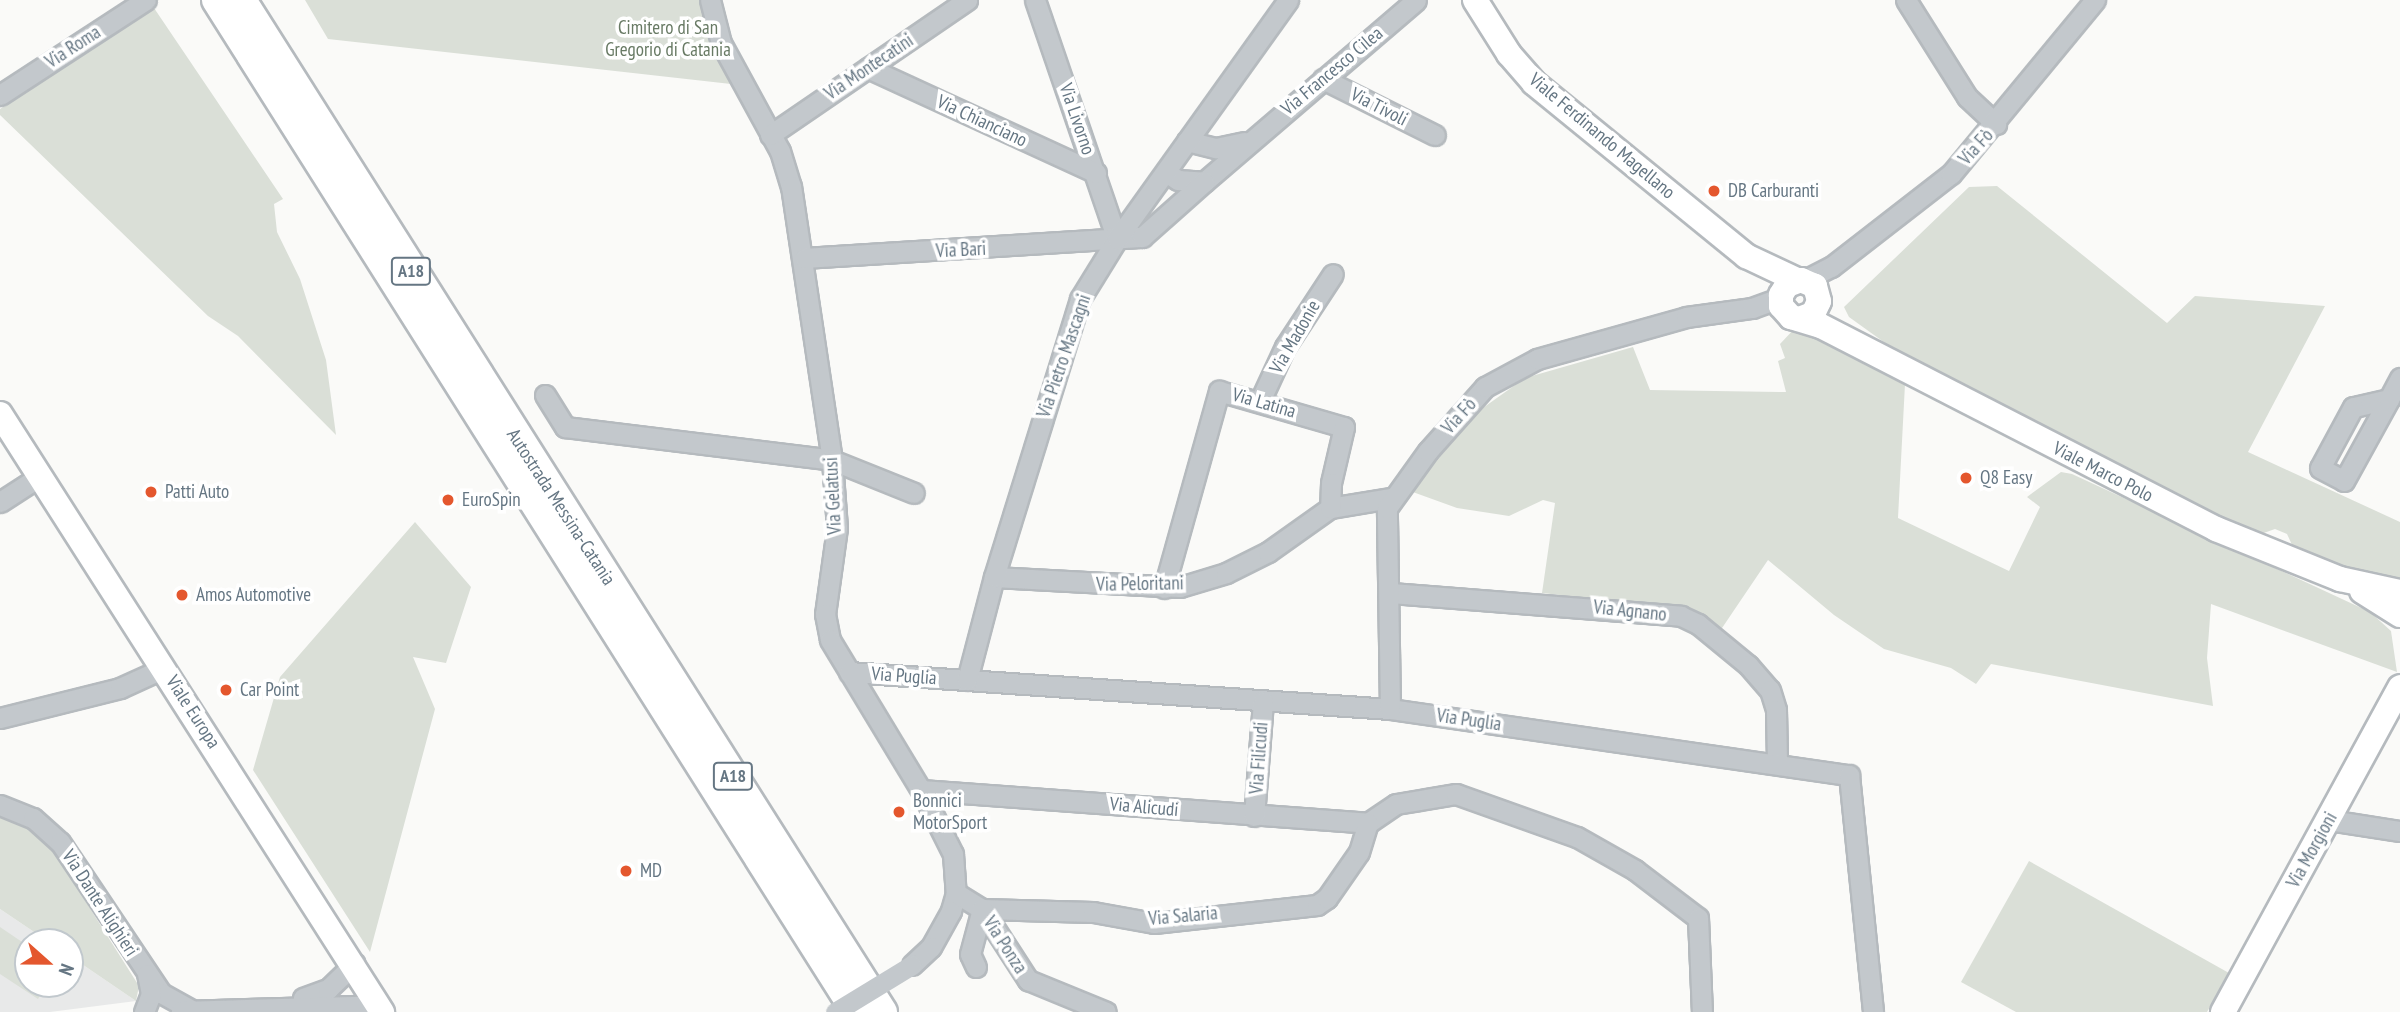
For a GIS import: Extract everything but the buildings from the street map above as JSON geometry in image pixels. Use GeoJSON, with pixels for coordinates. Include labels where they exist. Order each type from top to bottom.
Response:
{"type":"FeatureCollection","features":[{"type":"Feature","properties":{"kind":"highway","name":"Autostrada Messina-Catania"},"geometry":{"type":"LineString","coordinates":[[216,0],[856,1012]]}},
{"type":"Feature","properties":{"kind":"highway"},"geometry":{"type":"LineString","coordinates":[[231,0],[869,1012]]}},
{"type":"Feature","properties":{"kind":"highway","name":"Autostrada Messina-Catania"},"geometry":{"type":"LineString","coordinates":[[242,0],[883,1012]]}},
{"type":"Feature","properties":{"kind":"main road","name":"Viale Ferdinando Magellano"},"geometry":{"type":"LineString","coordinates":[[1475,0],[1509,54],[1534,83],[1746,256]]}},
{"type":"Feature","properties":{"kind":"main road"},"geometry":{"type":"LineString","coordinates":[[1746,256],[1810,288],[1872,351]]}},
{"type":"Feature","properties":{"kind":"main road"},"geometry":{"type":"LineString","coordinates":[[1746,256],[1788,310],[1872,351]]}},
{"type":"Feature","properties":{"kind":"main road"},"geometry":{"type":"LineString","coordinates":[[1788,310],[1787,285],[1810,288]]}},
{"type":"Feature","properties":{"kind":"main road"},"geometry":{"type":"LineString","coordinates":[[1788,310],[1816,312],[1810,288]]}},
{"type":"Feature","properties":{"kind":"main road","name":"Viale Marco Polo"},"geometry":{"type":"LineString","coordinates":[[1872,351],[2216,529],[2340,579]]}},
{"type":"Feature","properties":{"kind":"main road","name":"Viale Europa"},"geometry":{"type":"LineString","coordinates":[[0,415],[355,963],[380,1008]]}},
{"type":"Feature","properties":{"kind":"main road"},"geometry":{"type":"LineString","coordinates":[[2340,579],[2400,592]]}},
{"type":"Feature","properties":{"kind":"main road"},"geometry":{"type":"LineString","coordinates":[[2340,579],[2400,615]]}},
{"type":"Feature","properties":{"kind":"main road","name":"Via Morgioni"},"geometry":{"type":"LineString","coordinates":[[2223,1012],[2400,687]]}},
{"type":"Feature","properties":{"kind":"street","name":"Via Roma"},"geometry":{"type":"LineString","coordinates":[[0,95],[146,0]]}},
{"type":"Feature","properties":{"kind":"street","name":"Via Gelatusi"},"geometry":{"type":"LineString","coordinates":[[710,0],[725,52],[786,167],[805,258],[832,460],[837,528],[825,614],[830,640],[921,790],[953,854],[956,893],[944,927],[912,965],[835,1012]]}},
{"type":"Feature","properties":{"kind":"street","name":"Via Montecatini"},"geometry":{"type":"LineString","coordinates":[[771,135],[967,0]]}},
{"type":"Feature","properties":{"kind":"street","name":"Via Livorno"},"geometry":{"type":"LineString","coordinates":[[1035,0],[1117,239]]}},
{"type":"Feature","properties":{"kind":"street","name":"Via Pietro Mascagni"},"geometry":{"type":"LineString","coordinates":[[967,680],[994,577],[1080,299],[1117,239],[1288,0]]}},
{"type":"Feature","properties":{"kind":"street","name":"Via Francesco Cilea"},"geometry":{"type":"LineString","coordinates":[[1204,182],[1416,0]]}},
{"type":"Feature","properties":{"kind":"street"},"geometry":{"type":"LineString","coordinates":[[1906,0],[1967,97],[1996,124]]}},
{"type":"Feature","properties":{"kind":"street","name":"Via Fò"},"geometry":{"type":"LineString","coordinates":[[1810,288],[1831,267],[1951,174],[1996,124],[2095,0]]}},
{"type":"Feature","properties":{"kind":"street","name":"Via Chianciano"},"geometry":{"type":"LineString","coordinates":[[868,68],[1096,173]]}},
{"type":"Feature","properties":{"kind":"street","name":"Via Tivoli"},"geometry":{"type":"LineString","coordinates":[[1323,79],[1435,135]]}},
{"type":"Feature","properties":{"kind":"street"},"geometry":{"type":"LineString","coordinates":[[1187,141],[1216,148],[1249,141]]}},
{"type":"Feature","properties":{"kind":"street"},"geometry":{"type":"LineString","coordinates":[[1166,172],[1178,180],[1204,182]]}},
{"type":"Feature","properties":{"kind":"street","name":"Via Bari"},"geometry":{"type":"LineString","coordinates":[[805,258],[1142,237],[1204,182]]}},
{"type":"Feature","properties":{"kind":"street","name":"Via Madonie"},"geometry":{"type":"LineString","coordinates":[[1260,401],[1284,347],[1333,274]]}},
{"type":"Feature","properties":{"kind":"street","name":"Via Fò"},"geometry":{"type":"LineString","coordinates":[[1391,498],[1485,387],[1537,359],[1686,317],[1752,308],[1788,310]]}},
{"type":"Feature","properties":{"kind":"street"},"geometry":{"type":"LineString","coordinates":[[2389,399],[2400,378]]}},
{"type":"Feature","properties":{"kind":"street","name":"Via Latina"},"geometry":{"type":"LineString","coordinates":[[1164,587],[1219,391],[1344,427],[1331,484],[1330,508]]}},
{"type":"Feature","properties":{"kind":"street"},"geometry":{"type":"LineString","coordinates":[[545,395],[565,427],[832,460],[914,493]]}},
{"type":"Feature","properties":{"kind":"street"},"geometry":{"type":"LineString","coordinates":[[0,502],[40,476]]}},
{"type":"Feature","properties":{"kind":"street"},"geometry":{"type":"LineString","coordinates":[[1390,709],[1391,593],[1387,508],[1391,498]]}},
{"type":"Feature","properties":{"kind":"street","name":"Via Peloritani"},"geometry":{"type":"LineString","coordinates":[[994,577],[1180,587],[1226,573],[1268,552],[1330,508],[1391,498]]}},
{"type":"Feature","properties":{"kind":"street","name":"Via Agnano"},"geometry":{"type":"LineString","coordinates":[[1391,593],[1681,617],[1698,624],[1748,665],[1770,690],[1776,710],[1777,762]]}},
{"type":"Feature","properties":{"kind":"street"},"geometry":{"type":"LineString","coordinates":[[0,719],[120,688],[164,668]]}},
{"type":"Feature","properties":{"kind":"street","name":"Via Puglia"},"geometry":{"type":"LineString","coordinates":[[849,672],[1390,709],[1777,762],[1849,775],[1873,1012]]}},
{"type":"Feature","properties":{"kind":"street","name":"Via Filicudi"},"geometry":{"type":"LineString","coordinates":[[1254,816],[1263,701]]}},
{"type":"Feature","properties":{"kind":"street","name":"Via Alicudi"},"geometry":{"type":"LineString","coordinates":[[921,790],[1368,823]]}},
{"type":"Feature","properties":{"kind":"street"},"geometry":{"type":"LineString","coordinates":[[1368,823],[1396,804],[1457,794],[1577,838],[1624,864],[1698,918],[1702,1012]]}},
{"type":"Feature","properties":{"kind":"street","name":"Via Dante Alighieri"},"geometry":{"type":"LineString","coordinates":[[0,805],[33,818],[60,842],[146,974],[161,993],[192,1010]]}},
{"type":"Feature","properties":{"kind":"street"},"geometry":{"type":"LineString","coordinates":[[2329,820],[2400,831]]}},
{"type":"Feature","properties":{"kind":"street","name":"Via Salaria"},"geometry":{"type":"LineString","coordinates":[[982,909],[1093,912],[1154,923],[1317,905],[1327,898],[1359,852],[1368,823]]}},
{"type":"Feature","properties":{"kind":"street"},"geometry":{"type":"LineString","coordinates":[[956,893],[982,909],[970,954],[975,967]]}},
{"type":"Feature","properties":{"kind":"street","name":"Via Ponza"},"geometry":{"type":"LineString","coordinates":[[982,909],[1028,980],[1106,1012]]}},
{"type":"Feature","properties":{"kind":"street"},"geometry":{"type":"LineString","coordinates":[[271,1006],[328,989],[355,963]]}},
{"type":"Feature","properties":{"kind":"street"},"geometry":{"type":"LineString","coordinates":[[144,1012],[150,994],[146,974]]}},
{"type":"Feature","properties":{"kind":"street"},"geometry":{"type":"LineString","coordinates":[[170,1012],[271,1006],[380,1008]]}},
{"type":"Feature","properties":{"kind":"shaded area"},"geometry":{"type":"Polygon","coordinates":[[[0,909],[28,928],[14,928],[14,998],[84,998],[84,966],[136,1001],[50,1012],[0,1012],[0,909]]]}},
{"type":"Feature","properties":{"kind":"green space","name":"Cimitero di San Gregorio di Catania"},"geometry":{"type":"Polygon","coordinates":[[[305,0],[702,0],[716,51],[731,84],[328,39],[305,0]]]}},
{"type":"Feature","properties":{"kind":"green space"},"geometry":{"type":"Polygon","coordinates":[[[154,8],[283,199],[274,204],[277,232],[300,279],[326,360],[336,435],[238,336],[208,316],[0,115],[0,109],[154,8]]]}},
{"type":"Feature","properties":{"kind":"green space"},"geometry":{"type":"Polygon","coordinates":[[[1997,186],[2167,323],[2195,296],[2325,306],[2248,452],[2400,522],[2400,585],[2379,583],[2293,547],[2287,534],[2275,529],[2258,535],[1906,358],[1849,317],[1844,307],[1969,187],[1997,186]]]}},
{"type":"Feature","properties":{"kind":"green space"},"geometry":{"type":"Polygon","coordinates":[[[1796,327],[1905,384],[1898,518],[2009,571],[2040,507],[2027,497],[2061,472],[2072,474],[2370,612],[2391,631],[2397,672],[2211,604],[2207,658],[2213,706],[1991,664],[1976,684],[1951,668],[1884,649],[1834,615],[1768,560],[1720,631],[1687,609],[1542,593],[1555,503],[1543,500],[1509,516],[1457,508],[1410,491],[1480,410],[1525,378],[1633,347],[1650,390],[1786,392],[1778,361],[1785,358],[1780,344],[1796,327]]]}},
{"type":"Feature","properties":{"kind":"green space"},"geometry":{"type":"Polygon","coordinates":[[[415,522],[471,587],[446,663],[413,657],[435,709],[370,952],[253,770],[280,677],[415,522]]]}},
{"type":"Feature","properties":{"kind":"green space"},"geometry":{"type":"Polygon","coordinates":[[[0,815],[20,822],[55,853],[139,986],[136,1001],[84,966],[84,928],[28,928],[0,909],[0,815]]]}},
{"type":"Feature","properties":{"kind":"green space"},"geometry":{"type":"Polygon","coordinates":[[[2029,861],[2229,973],[2207,1012],[2016,1012],[1961,982],[2029,861]]]}},
{"type":"Feature","properties":{"kind":"green space"},"geometry":{"type":"Polygon","coordinates":[[[0,927],[14,936],[14,983],[0,974],[0,927]]]}},
{"type":"Feature","properties":{"kind":"place","name":"DB Carburanti"},"geometry":{"type":"Point","coordinates":[1714,191]}},
{"type":"Feature","properties":{"kind":"place","name":"Q8 Easy"},"geometry":{"type":"Point","coordinates":[1966,478]}},
{"type":"Feature","properties":{"kind":"place","name":"Patti Auto"},"geometry":{"type":"Point","coordinates":[151,492]}},
{"type":"Feature","properties":{"kind":"place","name":"EuroSpin"},"geometry":{"type":"Point","coordinates":[448,500]}},
{"type":"Feature","properties":{"kind":"place","name":"Amos Automotive"},"geometry":{"type":"Point","coordinates":[182,595]}},
{"type":"Feature","properties":{"kind":"place","name":"Car Point"},"geometry":{"type":"Point","coordinates":[226,690]}},
{"type":"Feature","properties":{"kind":"place","name":"Bonnici MotorSport"},"geometry":{"type":"Point","coordinates":[899,812]}},
{"type":"Feature","properties":{"kind":"place","name":"MD"},"geometry":{"type":"Point","coordinates":[626,871]}}]}
